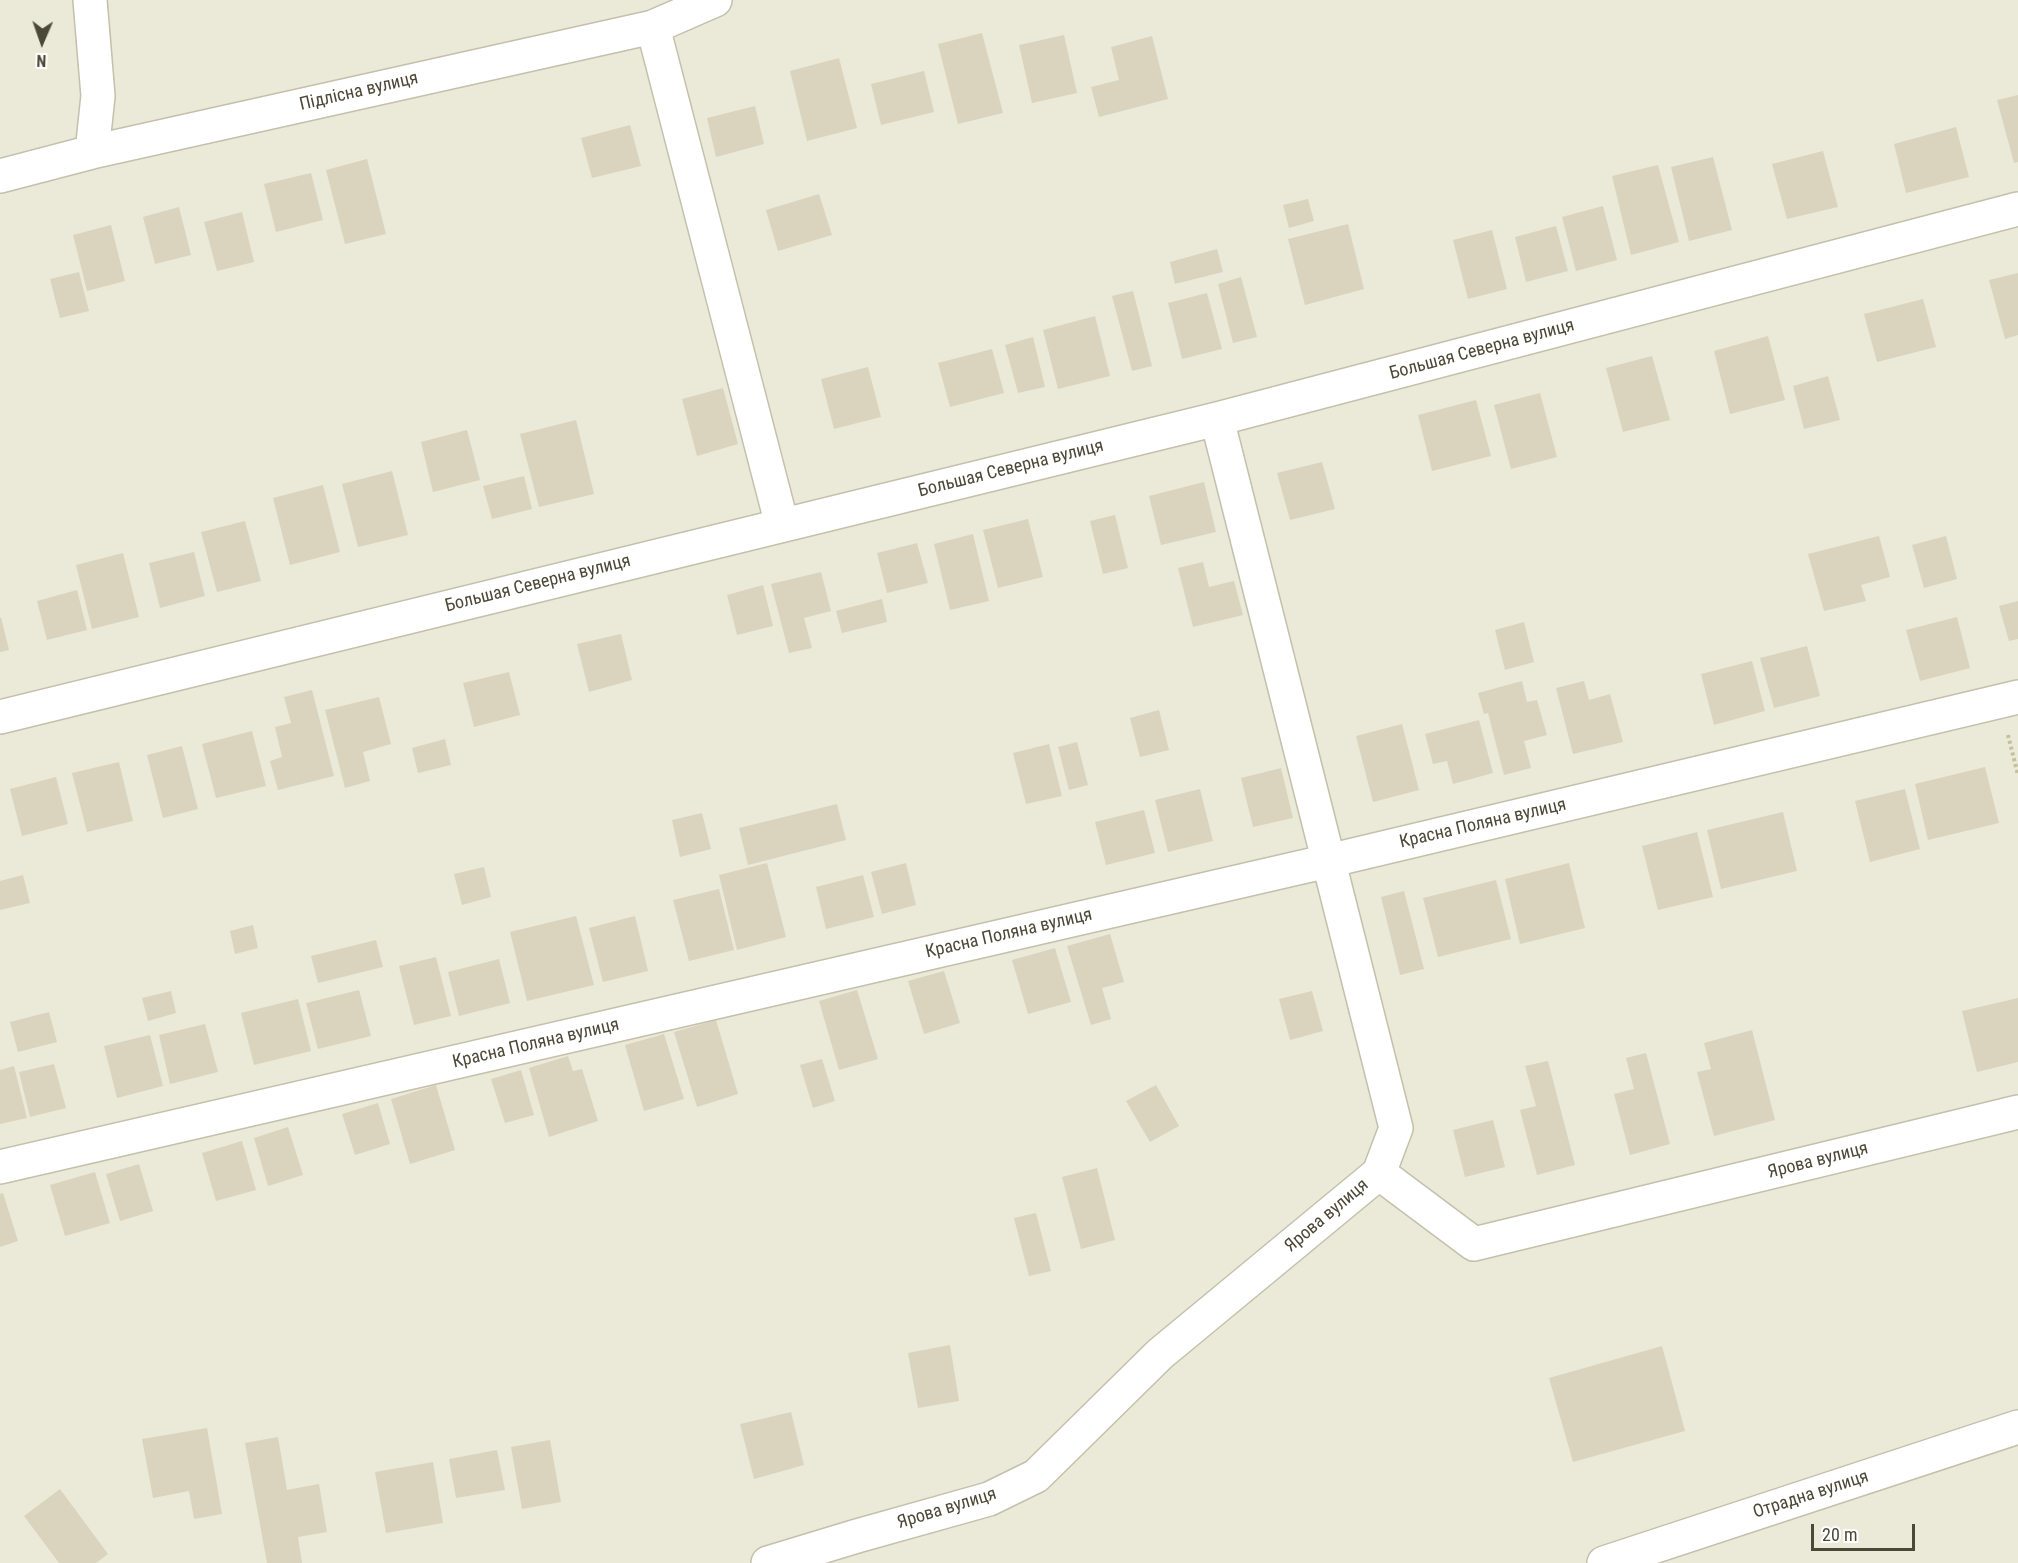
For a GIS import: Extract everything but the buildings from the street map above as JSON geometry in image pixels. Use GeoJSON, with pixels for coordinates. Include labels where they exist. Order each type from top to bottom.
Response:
{"type":"FeatureCollection","features":[{"type":"Feature","properties":{"kind":"street"},"geometry":{"type":"LineString","coordinates":[[90,0],[98,96],[92,152]]}},
{"type":"Feature","properties":{"kind":"street","name":"Підлісна вулиця"},"geometry":{"type":"LineString","coordinates":[[0,177],[92,152],[653,27],[715,0]]}},
{"type":"Feature","properties":{"kind":"street"},"geometry":{"type":"LineString","coordinates":[[653,27],[782,525]]}},
{"type":"Feature","properties":{"kind":"street","name":"Большая Северна вулиця"},"geometry":{"type":"LineString","coordinates":[[0,717],[1217,419],[2018,209]]}},
{"type":"Feature","properties":{"kind":"street"},"geometry":{"type":"LineString","coordinates":[[1217,419],[1396,1128],[1379,1173]]}},
{"type":"Feature","properties":{"kind":"street","name":"Красна Поляна вулиця"},"geometry":{"type":"LineString","coordinates":[[0,1167],[1328,861],[2009,700]]}},
{"type":"Feature","properties":{"kind":"street","name":"Ярова вулиця"},"geometry":{"type":"LineString","coordinates":[[768,1563],[989,1499],[1036,1476],[1160,1354],[1379,1173],[1474,1244],[2018,1112]]}},
{"type":"Feature","properties":{"kind":"street","name":"Отрадна вулиця"},"geometry":{"type":"LineString","coordinates":[[1604,1563],[2018,1427]]}},
{"type":"Feature","properties":{"kind":"path"},"geometry":{"type":"LineString","coordinates":[[2009,700],[2018,775]]}},
{"type":"Feature","properties":{"kind":"shaded area"},"geometry":{"type":"Polygon","coordinates":[[[0,0],[2018,0],[2018,1563],[0,1563],[0,0]]]}}]}
